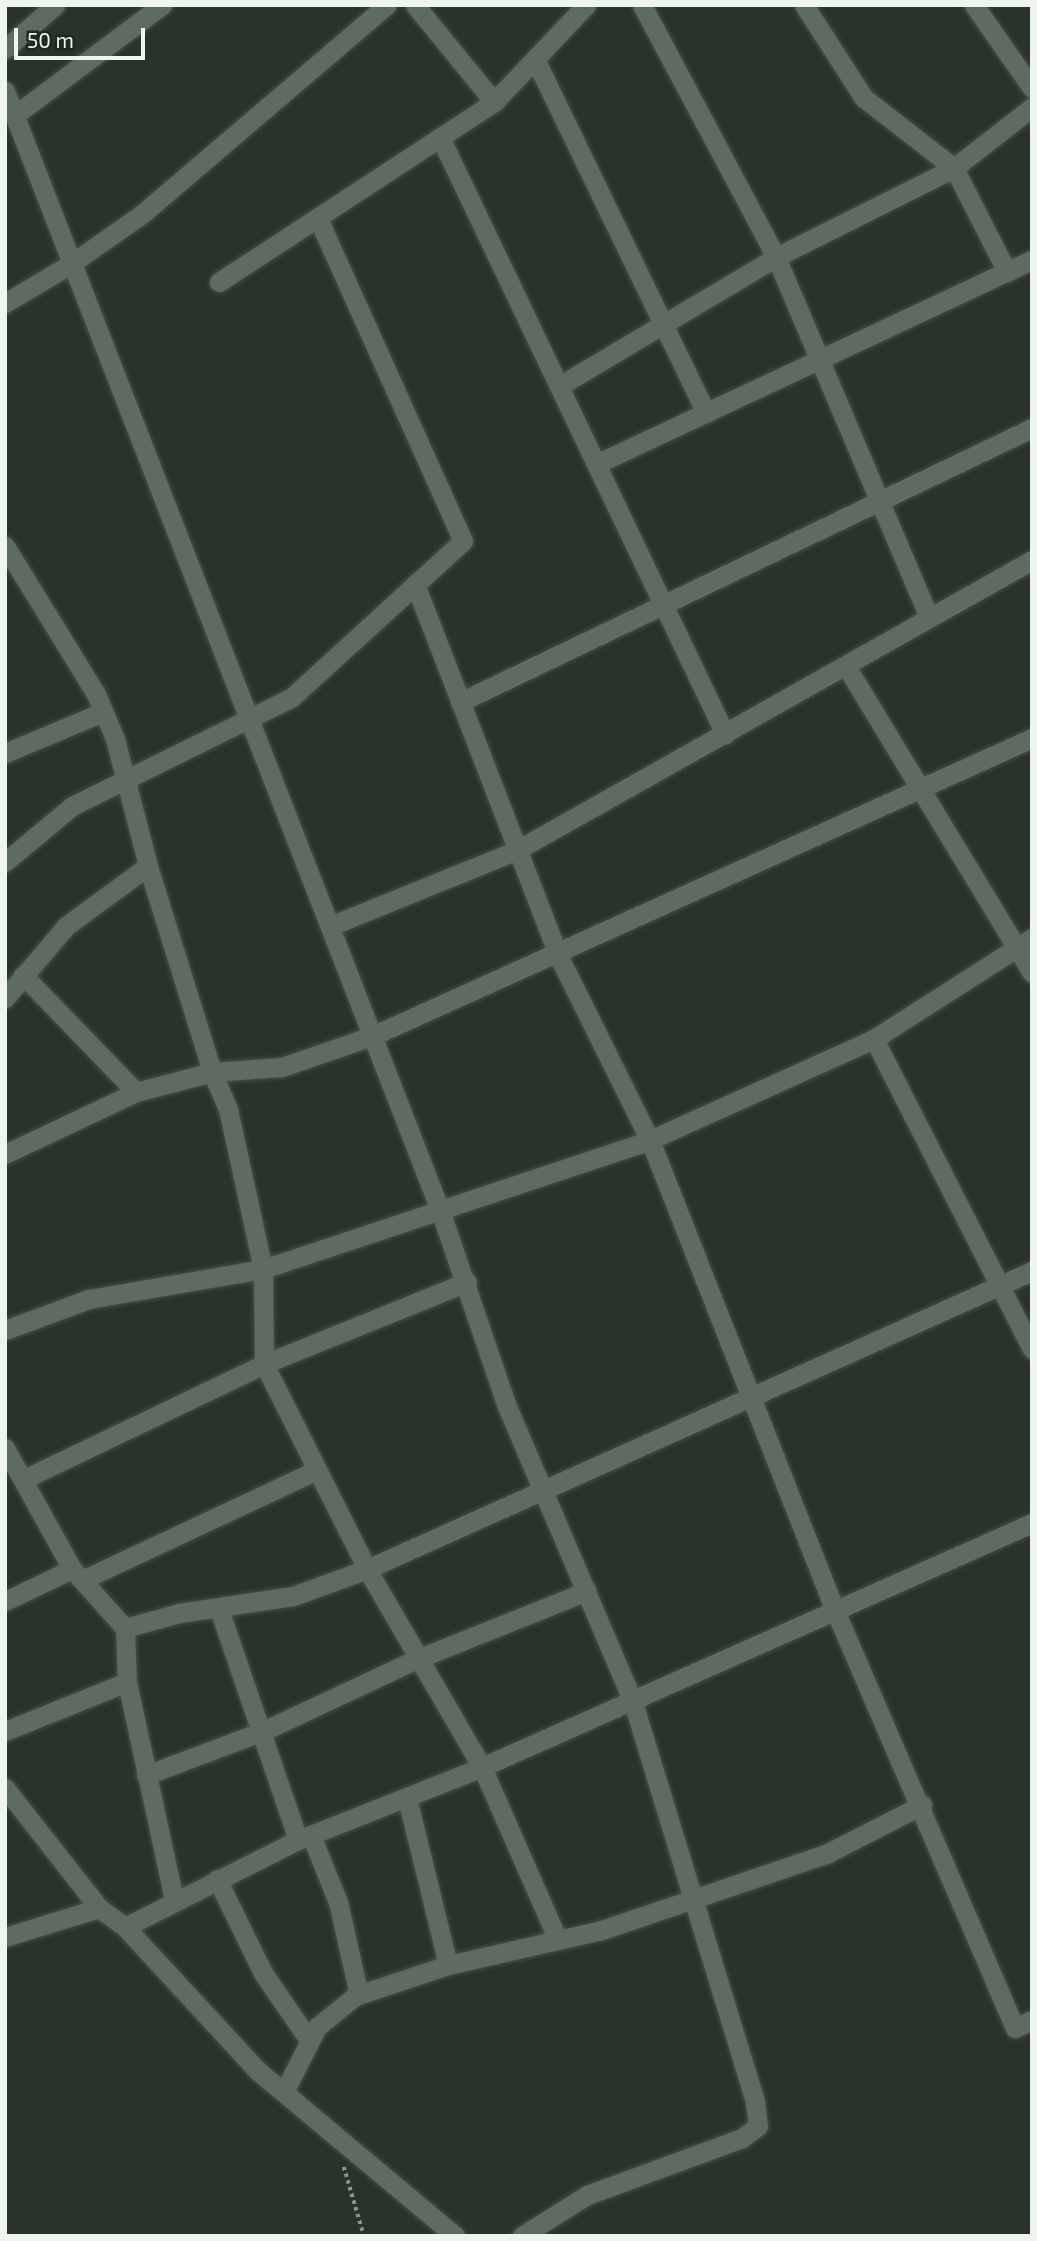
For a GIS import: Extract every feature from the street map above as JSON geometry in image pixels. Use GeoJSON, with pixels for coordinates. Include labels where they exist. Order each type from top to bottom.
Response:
{"type":"FeatureCollection","features":[{"type":"Feature","properties":{"kind":"street"},"geometry":{"type":"LineString","coordinates":[[5,49],[55,5]]}},
{"type":"Feature","properties":{"kind":"street"},"geometry":{"type":"LineString","coordinates":[[15,115],[162,5]]}},
{"type":"Feature","properties":{"kind":"street"},"geometry":{"type":"LineString","coordinates":[[5,303],[72,263],[142,214],[172,184],[387,5]]}},
{"type":"Feature","properties":{"kind":"street"},"geometry":{"type":"LineString","coordinates":[[415,5],[494,102]]}},
{"type":"Feature","properties":{"kind":"street"},"geometry":{"type":"LineString","coordinates":[[219,282],[494,102],[586,5]]}},
{"type":"Feature","properties":{"kind":"street"},"geometry":{"type":"LineString","coordinates":[[642,5],[776,257],[929,618]]}},
{"type":"Feature","properties":{"kind":"street"},"geometry":{"type":"LineString","coordinates":[[804,5],[864,98],[954,168],[1007,272]]}},
{"type":"Feature","properties":{"kind":"street"},"geometry":{"type":"LineString","coordinates":[[979,7],[1032,88]]}},
{"type":"Feature","properties":{"kind":"street"},"geometry":{"type":"LineString","coordinates":[[535,59],[706,412]]}},
{"type":"Feature","properties":{"kind":"street"},"geometry":{"type":"LineString","coordinates":[[5,91],[440,1210],[467,1282],[488,1356],[632,1699],[755,2102],[756,2129],[722,2147],[587,2194],[522,2236]]}},
{"type":"Feature","properties":{"kind":"street"},"geometry":{"type":"LineString","coordinates":[[559,386],[776,257],[954,168],[1032,107]]}},
{"type":"Feature","properties":{"kind":"street"},"geometry":{"type":"LineString","coordinates":[[440,137],[725,734]]}},
{"type":"Feature","properties":{"kind":"street"},"geometry":{"type":"LineString","coordinates":[[6,857],[72,806],[290,698],[345,653],[463,541],[318,218]]}},
{"type":"Feature","properties":{"kind":"street"},"geometry":{"type":"LineString","coordinates":[[596,464],[1032,260]]}},
{"type":"Feature","properties":{"kind":"street"},"geometry":{"type":"LineString","coordinates":[[460,702],[1032,428]]}},
{"type":"Feature","properties":{"kind":"street"},"geometry":{"type":"LineString","coordinates":[[5,546],[103,712],[128,779],[148,866],[212,1072],[228,1109],[263,1269],[264,1364],[367,1569],[482,1767],[557,1938]]}},
{"type":"Feature","properties":{"kind":"street"},"geometry":{"type":"LineString","coordinates":[[330,926],[517,850],[1032,560]]}},
{"type":"Feature","properties":{"kind":"street"},"geometry":{"type":"LineString","coordinates":[[415,584],[558,955],[650,1140],[834,1608],[922,1805],[1015,2028],[1032,2020]]}},
{"type":"Feature","properties":{"kind":"street"},"geometry":{"type":"LineString","coordinates":[[846,666],[1025,943],[1032,973]]}},
{"type":"Feature","properties":{"kind":"street"},"geometry":{"type":"LineString","coordinates":[[5,753],[103,712]]}},
{"type":"Feature","properties":{"kind":"street"},"geometry":{"type":"LineString","coordinates":[[5,1154],[136,1092],[212,1072],[282,1067],[372,1036],[558,955],[1032,738]]}},
{"type":"Feature","properties":{"kind":"street"},"geometry":{"type":"LineString","coordinates":[[5,998],[66,926],[108,891],[148,866]]}},
{"type":"Feature","properties":{"kind":"street"},"geometry":{"type":"LineString","coordinates":[[5,1330],[89,1299],[263,1269],[650,1140],[874,1039],[1025,943]]}},
{"type":"Feature","properties":{"kind":"street"},"geometry":{"type":"LineString","coordinates":[[23,975],[136,1092]]}},
{"type":"Feature","properties":{"kind":"street"},"geometry":{"type":"LineString","coordinates":[[874,1039],[1032,1349]]}},
{"type":"Feature","properties":{"kind":"street"},"geometry":{"type":"LineString","coordinates":[[125,1628],[179,1613],[293,1596],[367,1569],[544,1488],[1001,1288],[1032,1271]]}},
{"type":"Feature","properties":{"kind":"street"},"geometry":{"type":"LineString","coordinates":[[174,1899],[127,1682],[125,1628],[77,1575],[12,1464],[467,1282]]}},
{"type":"Feature","properties":{"kind":"street"},"geometry":{"type":"LineString","coordinates":[[5,1601],[77,1575],[317,1470]]}},
{"type":"Feature","properties":{"kind":"street"},"geometry":{"type":"LineString","coordinates":[[125,1927],[174,1899],[305,1837],[482,1767],[834,1608],[1032,1523]]}},
{"type":"Feature","properties":{"kind":"street"},"geometry":{"type":"LineString","coordinates":[[146,1775],[262,1731],[417,1659],[587,1591]]}},
{"type":"Feature","properties":{"kind":"street"},"geometry":{"type":"LineString","coordinates":[[219,1609],[262,1731],[305,1837],[338,1902],[359,1995]]}},
{"type":"Feature","properties":{"kind":"street"},"geometry":{"type":"LineString","coordinates":[[5,1731],[127,1682]]}},
{"type":"Feature","properties":{"kind":"street"},"geometry":{"type":"LineString","coordinates":[[5,1788],[99,1908],[125,1927],[258,2071],[333,2131],[455,2236]]}},
{"type":"Feature","properties":{"kind":"street"},"geometry":{"type":"LineString","coordinates":[[407,1798],[448,1965]]}},
{"type":"Feature","properties":{"kind":"street"},"geometry":{"type":"LineString","coordinates":[[284,2092],[309,2040],[332,2012],[359,1995],[448,1965],[557,1938],[602,1930],[828,1853],[922,1805]]}},
{"type":"Feature","properties":{"kind":"street"},"geometry":{"type":"LineString","coordinates":[[217,1879],[262,1973],[309,2040]]}},
{"type":"Feature","properties":{"kind":"street"},"geometry":{"type":"LineString","coordinates":[[5,1937],[99,1908]]}},
{"type":"Feature","properties":{"kind":"path"},"geometry":{"type":"LineString","coordinates":[[333,2131],[364,2236]]}}]}
